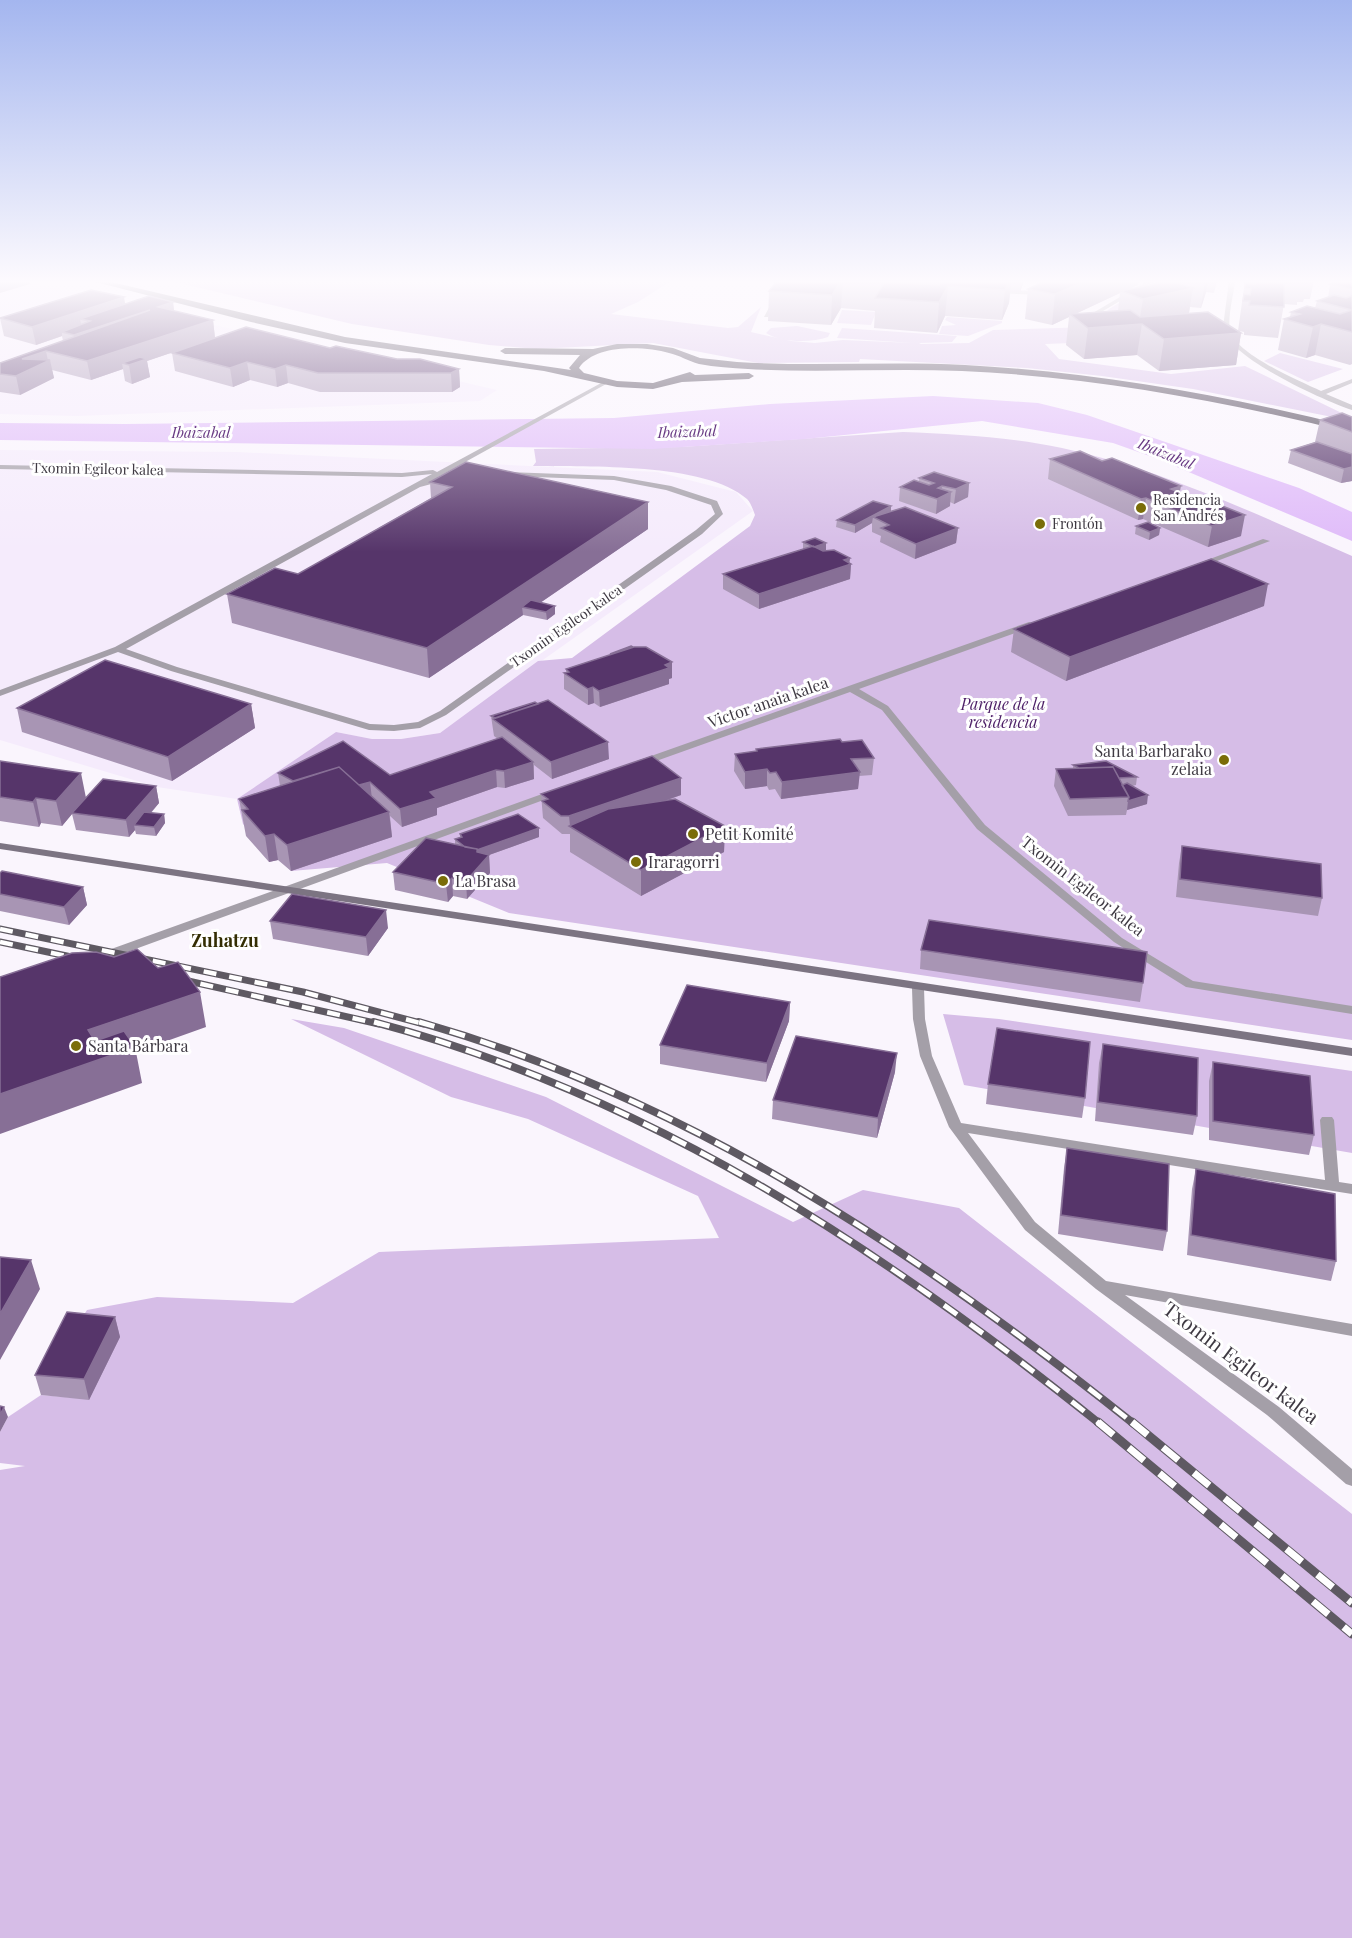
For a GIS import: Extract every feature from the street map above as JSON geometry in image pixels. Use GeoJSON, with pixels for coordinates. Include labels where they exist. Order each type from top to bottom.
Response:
{"type":"FeatureCollection","features":[{"type":"Feature","properties":{"kind":"highway"},"geometry":{"type":"LineString","coordinates":[[563,371],[605,383],[644,386],[682,379],[893,375],[1044,383],[1196,404],[1286,423],[1352,441]]}},
{"type":"Feature","properties":{"kind":"highway"},"geometry":{"type":"LineString","coordinates":[[682,379],[694,371]]}},
{"type":"Feature","properties":{"kind":"highway"},"geometry":{"type":"LineString","coordinates":[[999,371],[1134,385],[1294,415],[1352,430]]}},
{"type":"Feature","properties":{"kind":"street"},"geometry":{"type":"LineString","coordinates":[[1277,371],[1352,408]]}},
{"type":"Feature","properties":{"kind":"street"},"geometry":{"type":"LineString","coordinates":[[1320,394],[1352,381]]}},
{"type":"Feature","properties":{"kind":"street"},"geometry":{"type":"LineString","coordinates":[[0,693],[118,649],[605,383]]}},
{"type":"Feature","properties":{"kind":"street","name":"Txomin Egileor kalea"},"geometry":{"type":"LineString","coordinates":[[0,466],[376,474]]}},
{"type":"Feature","properties":{"kind":"street"},"geometry":{"type":"LineString","coordinates":[[376,474],[418,475],[449,468],[461,473],[416,486]]}},
{"type":"Feature","properties":{"kind":"street"},"geometry":{"type":"LineString","coordinates":[[376,474],[403,478],[416,486]]}},
{"type":"Feature","properties":{"kind":"street","name":"Txomin Egileor kalea"},"geometry":{"type":"LineString","coordinates":[[118,649],[174,669],[369,727],[394,728],[420,725],[442,713],[524,656],[699,532],[719,514],[714,503],[638,481],[614,478],[496,474]]}},
{"type":"Feature","properties":{"kind":"street"},"geometry":{"type":"LineString","coordinates":[[1191,568],[1266,541]]}},
{"type":"Feature","properties":{"kind":"street","name":"Victor anaia kalea"},"geometry":{"type":"LineString","coordinates":[[630,766],[1038,622]]}},
{"type":"Feature","properties":{"kind":"street","name":"Txomin Egileor kalea"},"geometry":{"type":"LineString","coordinates":[[851,688],[885,708],[981,827],[1119,940],[1191,984],[1352,1010]]}},
{"type":"Feature","properties":{"kind":"street"},"geometry":{"type":"LineString","coordinates":[[80,964],[115,953],[279,890],[564,790]]}},
{"type":"Feature","properties":{"kind":"street"},"geometry":{"type":"LineString","coordinates":[[0,846],[918,988],[1352,1052]]}},
{"type":"Feature","properties":{"kind":"street","name":"Txomin Egileor kalea"},"geometry":{"type":"LineString","coordinates":[[918,988],[919,1019],[926,1056],[956,1127],[1030,1226],[1101,1285],[1191,1348],[1273,1411],[1352,1479]]}},
{"type":"Feature","properties":{"kind":"street"},"geometry":{"type":"LineString","coordinates":[[1327,1120],[1332,1186]]}},
{"type":"Feature","properties":{"kind":"street"},"geometry":{"type":"LineString","coordinates":[[956,1127],[1352,1189]]}},
{"type":"Feature","properties":{"kind":"street","name":"Txomin Egileor kalea"},"geometry":{"type":"LineString","coordinates":[[1101,1285],[1352,1330]]}},
{"type":"Feature","properties":{"kind":"shaded area"},"geometry":{"type":"Polygon","coordinates":[[[0,371],[416,371],[497,390],[480,401],[76,416],[0,414],[0,371]]]}},
{"type":"Feature","properties":{"kind":"shaded area"},"geometry":{"type":"Polygon","coordinates":[[[0,450],[237,452],[657,472],[736,492],[753,511],[440,733],[401,739],[372,739],[336,732],[237,799],[157,787],[0,740],[0,450]]]}},
{"type":"Feature","properties":{"kind":"green space"},"geometry":{"type":"Polygon","coordinates":[[[1059,371],[1152,371],[1171,374],[1195,371],[1256,371],[1352,418],[1352,421],[1193,389],[1059,371]]]}},
{"type":"Feature","properties":{"kind":"green space"},"geometry":{"type":"Polygon","coordinates":[[[1286,371],[1336,371],[1308,382],[1286,371]]]}},
{"type":"Feature","properties":{"kind":"green space","name":"Parque de la residencia"},"geometry":{"type":"Polygon","coordinates":[[[903,432],[1023,441],[1099,457],[1209,494],[1352,556],[1352,1040],[509,913],[387,863],[291,871],[243,824],[237,799],[336,732],[372,739],[401,739],[440,733],[538,661],[572,658],[750,526],[755,515],[747,499],[728,487],[703,478],[644,469],[533,466],[536,462],[534,449],[681,447],[903,432]]]}},
{"type":"Feature","properties":{"kind":"green space"},"geometry":{"type":"Polygon","coordinates":[[[943,1014],[999,1019],[1352,1071],[1352,1153],[964,1085],[943,1014]]]}},
{"type":"Feature","properties":{"kind":"green space"},"geometry":{"type":"Polygon","coordinates":[[[291,1019],[344,1028],[546,1097],[793,1222],[863,1190],[959,1208],[1352,1514],[1352,1938],[0,1938],[0,1470],[25,1466],[0,1463],[0,1432],[8,1417],[41,1395],[89,1399],[73,1332],[87,1310],[157,1297],[293,1303],[379,1252],[719,1238],[698,1196],[528,1119],[451,1097],[291,1019]]]}},
{"type":"Feature","properties":{"kind":"water","name":"Ibaizabal"},"geometry":{"type":"Polygon","coordinates":[[[933,396],[1038,403],[1087,415],[1299,488],[1352,512],[1352,541],[1158,459],[1113,443],[982,421],[805,439],[652,449],[0,440],[0,423],[125,424],[614,418],[770,404],[933,396]]]}},
{"type":"Feature","properties":{"kind":"building"},"geometry":{"type":"Polygon","coordinates":[[[0,371],[26,371],[16,376],[0,374],[0,371]]]}},
{"type":"Feature","properties":{"kind":"building"},"geometry":{"type":"Polygon","coordinates":[[[312,371],[454,371],[451,373],[312,371]]]}},
{"type":"Feature","properties":{"kind":"building"},"geometry":{"type":"Polygon","coordinates":[[[1342,413],[1352,417],[1352,432],[1320,420],[1342,413]]]}},
{"type":"Feature","properties":{"kind":"building"},"geometry":{"type":"Polygon","coordinates":[[[1317,442],[1352,454],[1352,467],[1344,469],[1291,450],[1317,442]]]}},
{"type":"Feature","properties":{"kind":"building"},"geometry":{"type":"Polygon","coordinates":[[[1080,451],[1102,461],[1112,458],[1181,486],[1171,489],[1189,496],[1195,495],[1245,515],[1212,526],[1146,498],[1141,499],[1050,459],[1080,451]]]}},
{"type":"Feature","properties":{"kind":"building"},"geometry":{"type":"Polygon","coordinates":[[[466,462],[648,502],[427,648],[227,594],[275,568],[298,574],[452,487],[430,482],[466,462]]]}},
{"type":"Feature","properties":{"kind":"building"},"geometry":{"type":"Polygon","coordinates":[[[934,472],[969,483],[956,489],[942,486],[938,488],[951,492],[937,499],[900,487],[914,480],[929,485],[934,483],[919,478],[934,472]]]}},
{"type":"Feature","properties":{"kind":"building"},"geometry":{"type":"Polygon","coordinates":[[[873,501],[891,506],[855,525],[837,520],[873,501]]]}},
{"type":"Feature","properties":{"kind":"building"},"geometry":{"type":"Polygon","coordinates":[[[905,507],[958,528],[916,544],[881,528],[889,525],[873,517],[905,507]]]}},
{"type":"Feature","properties":{"kind":"building"},"geometry":{"type":"Polygon","coordinates":[[[1148,522],[1160,528],[1150,532],[1136,526],[1148,522]]]}},
{"type":"Feature","properties":{"kind":"building"},"geometry":{"type":"Polygon","coordinates":[[[815,538],[826,543],[814,547],[803,542],[815,538]]]}},
{"type":"Feature","properties":{"kind":"building"},"geometry":{"type":"Polygon","coordinates":[[[813,546],[823,551],[834,550],[850,558],[844,560],[851,564],[759,594],[723,574],[813,546]]]}},
{"type":"Feature","properties":{"kind":"building"},"geometry":{"type":"Polygon","coordinates":[[[1211,559],[1268,584],[1070,657],[1014,629],[1211,559]]]}},
{"type":"Feature","properties":{"kind":"building"},"geometry":{"type":"Polygon","coordinates":[[[531,600],[555,606],[546,612],[522,607],[531,600]]]}},
{"type":"Feature","properties":{"kind":"building"},"geometry":{"type":"Polygon","coordinates":[[[631,646],[633,647],[610,654],[631,646]]]}},
{"type":"Feature","properties":{"kind":"building"},"geometry":{"type":"Polygon","coordinates":[[[634,647],[646,647],[672,662],[665,665],[669,668],[599,691],[593,687],[588,689],[564,673],[569,672],[566,669],[634,647]]]}},
{"type":"Feature","properties":{"kind":"building"},"geometry":{"type":"Polygon","coordinates":[[[105,660],[251,704],[168,757],[17,708],[105,660]]]}},
{"type":"Feature","properties":{"kind":"building"},"geometry":{"type":"Polygon","coordinates":[[[548,700],[608,742],[551,762],[493,719],[548,700]]]}},
{"type":"Feature","properties":{"kind":"building"},"geometry":{"type":"Polygon","coordinates":[[[535,702],[538,704],[495,718],[491,716],[535,702]]]}},
{"type":"Feature","properties":{"kind":"building"},"geometry":{"type":"Polygon","coordinates":[[[502,737],[533,762],[504,771],[496,770],[430,792],[436,798],[400,809],[370,782],[359,785],[339,767],[293,781],[278,773],[343,741],[390,775],[502,737]]]}},
{"type":"Feature","properties":{"kind":"building"},"geometry":{"type":"Polygon","coordinates":[[[840,739],[842,742],[862,740],[874,758],[851,759],[860,772],[782,782],[776,772],[770,773],[767,769],[745,772],[735,754],[757,751],[756,749],[840,739]]]}},
{"type":"Feature","properties":{"kind":"building"},"geometry":{"type":"Polygon","coordinates":[[[652,756],[681,778],[569,816],[561,816],[542,801],[548,799],[541,794],[652,756]]]}},
{"type":"Feature","properties":{"kind":"building"},"geometry":{"type":"Polygon","coordinates":[[[0,761],[81,773],[56,801],[36,798],[33,802],[0,797],[0,761]]]}},
{"type":"Feature","properties":{"kind":"building"},"geometry":{"type":"Polygon","coordinates":[[[1106,761],[1137,777],[1119,778],[1113,767],[1079,768],[1073,765],[1106,761]]]}},
{"type":"Feature","properties":{"kind":"building"},"geometry":{"type":"Polygon","coordinates":[[[339,767],[389,812],[287,845],[274,834],[265,836],[242,810],[248,809],[239,799],[339,767]]]}},
{"type":"Feature","properties":{"kind":"building"},"geometry":{"type":"Polygon","coordinates":[[[1113,767],[1129,797],[1070,799],[1056,769],[1113,767]]]}},
{"type":"Feature","properties":{"kind":"building"},"geometry":{"type":"Polygon","coordinates":[[[103,779],[156,786],[126,820],[72,813],[103,779]]]}},
{"type":"Feature","properties":{"kind":"building"},"geometry":{"type":"Polygon","coordinates":[[[1127,783],[1148,795],[1128,801],[1129,797],[1122,785],[1127,783]]]}},
{"type":"Feature","properties":{"kind":"building"},"geometry":{"type":"Polygon","coordinates":[[[675,799],[725,826],[641,870],[569,826],[608,809],[675,799]]]}},
{"type":"Feature","properties":{"kind":"building"},"geometry":{"type":"Polygon","coordinates":[[[144,812],[164,814],[154,827],[134,825],[144,812]]]}},
{"type":"Feature","properties":{"kind":"building"},"geometry":{"type":"Polygon","coordinates":[[[518,814],[539,828],[477,850],[465,847],[455,839],[462,837],[460,834],[518,814]]]}},
{"type":"Feature","properties":{"kind":"building"},"geometry":{"type":"Polygon","coordinates":[[[426,838],[477,849],[477,852],[489,855],[466,881],[452,878],[446,884],[393,872],[426,838]]]}},
{"type":"Feature","properties":{"kind":"building"},"geometry":{"type":"Polygon","coordinates":[[[1182,846],[1321,864],[1322,898],[1180,879],[1182,846]]]}},
{"type":"Feature","properties":{"kind":"building"},"geometry":{"type":"Polygon","coordinates":[[[2,871],[83,887],[64,907],[0,894],[0,873],[2,871]]]}},
{"type":"Feature","properties":{"kind":"building"},"geometry":{"type":"Polygon","coordinates":[[[292,894],[386,910],[366,937],[270,921],[292,894]]]}},
{"type":"Feature","properties":{"kind":"building"},"geometry":{"type":"Polygon","coordinates":[[[929,920],[1147,952],[1143,983],[921,950],[929,920]]]}},
{"type":"Feature","properties":{"kind":"building"},"geometry":{"type":"Polygon","coordinates":[[[137,949],[158,968],[178,962],[200,992],[88,1030],[95,1041],[124,1031],[135,1047],[0,1094],[0,977],[72,953],[96,952],[114,957],[137,949]]]}},
{"type":"Feature","properties":{"kind":"building"},"geometry":{"type":"Polygon","coordinates":[[[687,985],[790,1002],[767,1063],[660,1045],[687,985]]]}},
{"type":"Feature","properties":{"kind":"building"},"geometry":{"type":"Polygon","coordinates":[[[997,1028],[1090,1042],[1085,1098],[988,1084],[997,1028]]]}},
{"type":"Feature","properties":{"kind":"building"},"geometry":{"type":"Polygon","coordinates":[[[796,1036],[897,1053],[878,1118],[773,1100],[796,1036]]]}},
{"type":"Feature","properties":{"kind":"building"},"geometry":{"type":"Polygon","coordinates":[[[1103,1044],[1198,1058],[1197,1116],[1098,1102],[1103,1044]]]}},
{"type":"Feature","properties":{"kind":"building"},"geometry":{"type":"Polygon","coordinates":[[[1213,1062],[1310,1076],[1314,1135],[1213,1121],[1213,1062]]]}},
{"type":"Feature","properties":{"kind":"building"},"geometry":{"type":"Polygon","coordinates":[[[1067,1148],[1169,1164],[1167,1231],[1061,1215],[1067,1148]]]}},
{"type":"Feature","properties":{"kind":"building"},"geometry":{"type":"Polygon","coordinates":[[[1196,1169],[1335,1194],[1336,1261],[1191,1235],[1196,1169]]]}},
{"type":"Feature","properties":{"kind":"building"},"geometry":{"type":"Polygon","coordinates":[[[0,1257],[31,1260],[0,1314],[0,1257]]]}},
{"type":"Feature","properties":{"kind":"building"},"geometry":{"type":"Polygon","coordinates":[[[67,1312],[115,1317],[84,1379],[35,1375],[67,1312]]]}},
{"type":"Feature","properties":{"kind":"railway"},"geometry":{"type":"LineString","coordinates":[[0,929],[303,992],[424,1024]]}},
{"type":"Feature","properties":{"kind":"railway"},"geometry":{"type":"LineString","coordinates":[[0,942],[81,959]]}},
{"type":"Feature","properties":{"kind":"railway"},"geometry":{"type":"LineString","coordinates":[[175,978],[379,1024]]}},
{"type":"Feature","properties":{"kind":"railway"},"geometry":{"type":"LineString","coordinates":[[374,1022],[475,1053],[573,1091],[667,1135],[758,1184],[847,1239],[933,1297],[1100,1424]]}},
{"type":"Feature","properties":{"kind":"railway"},"geometry":{"type":"LineString","coordinates":[[419,1022],[518,1054],[613,1093],[706,1137],[796,1187],[884,1241],[969,1299],[1134,1424]]}},
{"type":"Feature","properties":{"kind":"railway"},"geometry":{"type":"LineString","coordinates":[[1098,1422],[1352,1634]]}},
{"type":"Feature","properties":{"kind":"railway"},"geometry":{"type":"LineString","coordinates":[[1132,1422],[1352,1603]]}},
{"type":"Feature","properties":{"kind":"place","name":"Residencia San Andrés"},"geometry":{"type":"Point","coordinates":[1141,508]}},
{"type":"Feature","properties":{"kind":"place","name":"Frontón"},"geometry":{"type":"Point","coordinates":[1040,524]}},
{"type":"Feature","properties":{"kind":"place","name":"Santa Barbarako zelaia"},"geometry":{"type":"Point","coordinates":[1224,760]}},
{"type":"Feature","properties":{"kind":"place","name":"Petit Komité"},"geometry":{"type":"Point","coordinates":[693,834]}},
{"type":"Feature","properties":{"kind":"place","name":"Iraragorri"},"geometry":{"type":"Point","coordinates":[636,862]}},
{"type":"Feature","properties":{"kind":"place","name":"La Brasa"},"geometry":{"type":"Point","coordinates":[443,881]}},
{"type":"Feature","properties":{"kind":"place","name":"Santa Bárbara"},"geometry":{"type":"Point","coordinates":[76,1046]}},
{"type":"Feature","properties":{"kind":"district","name":"Zuhatzu"},"geometry":{"type":"Point","coordinates":[225,941]}}]}
